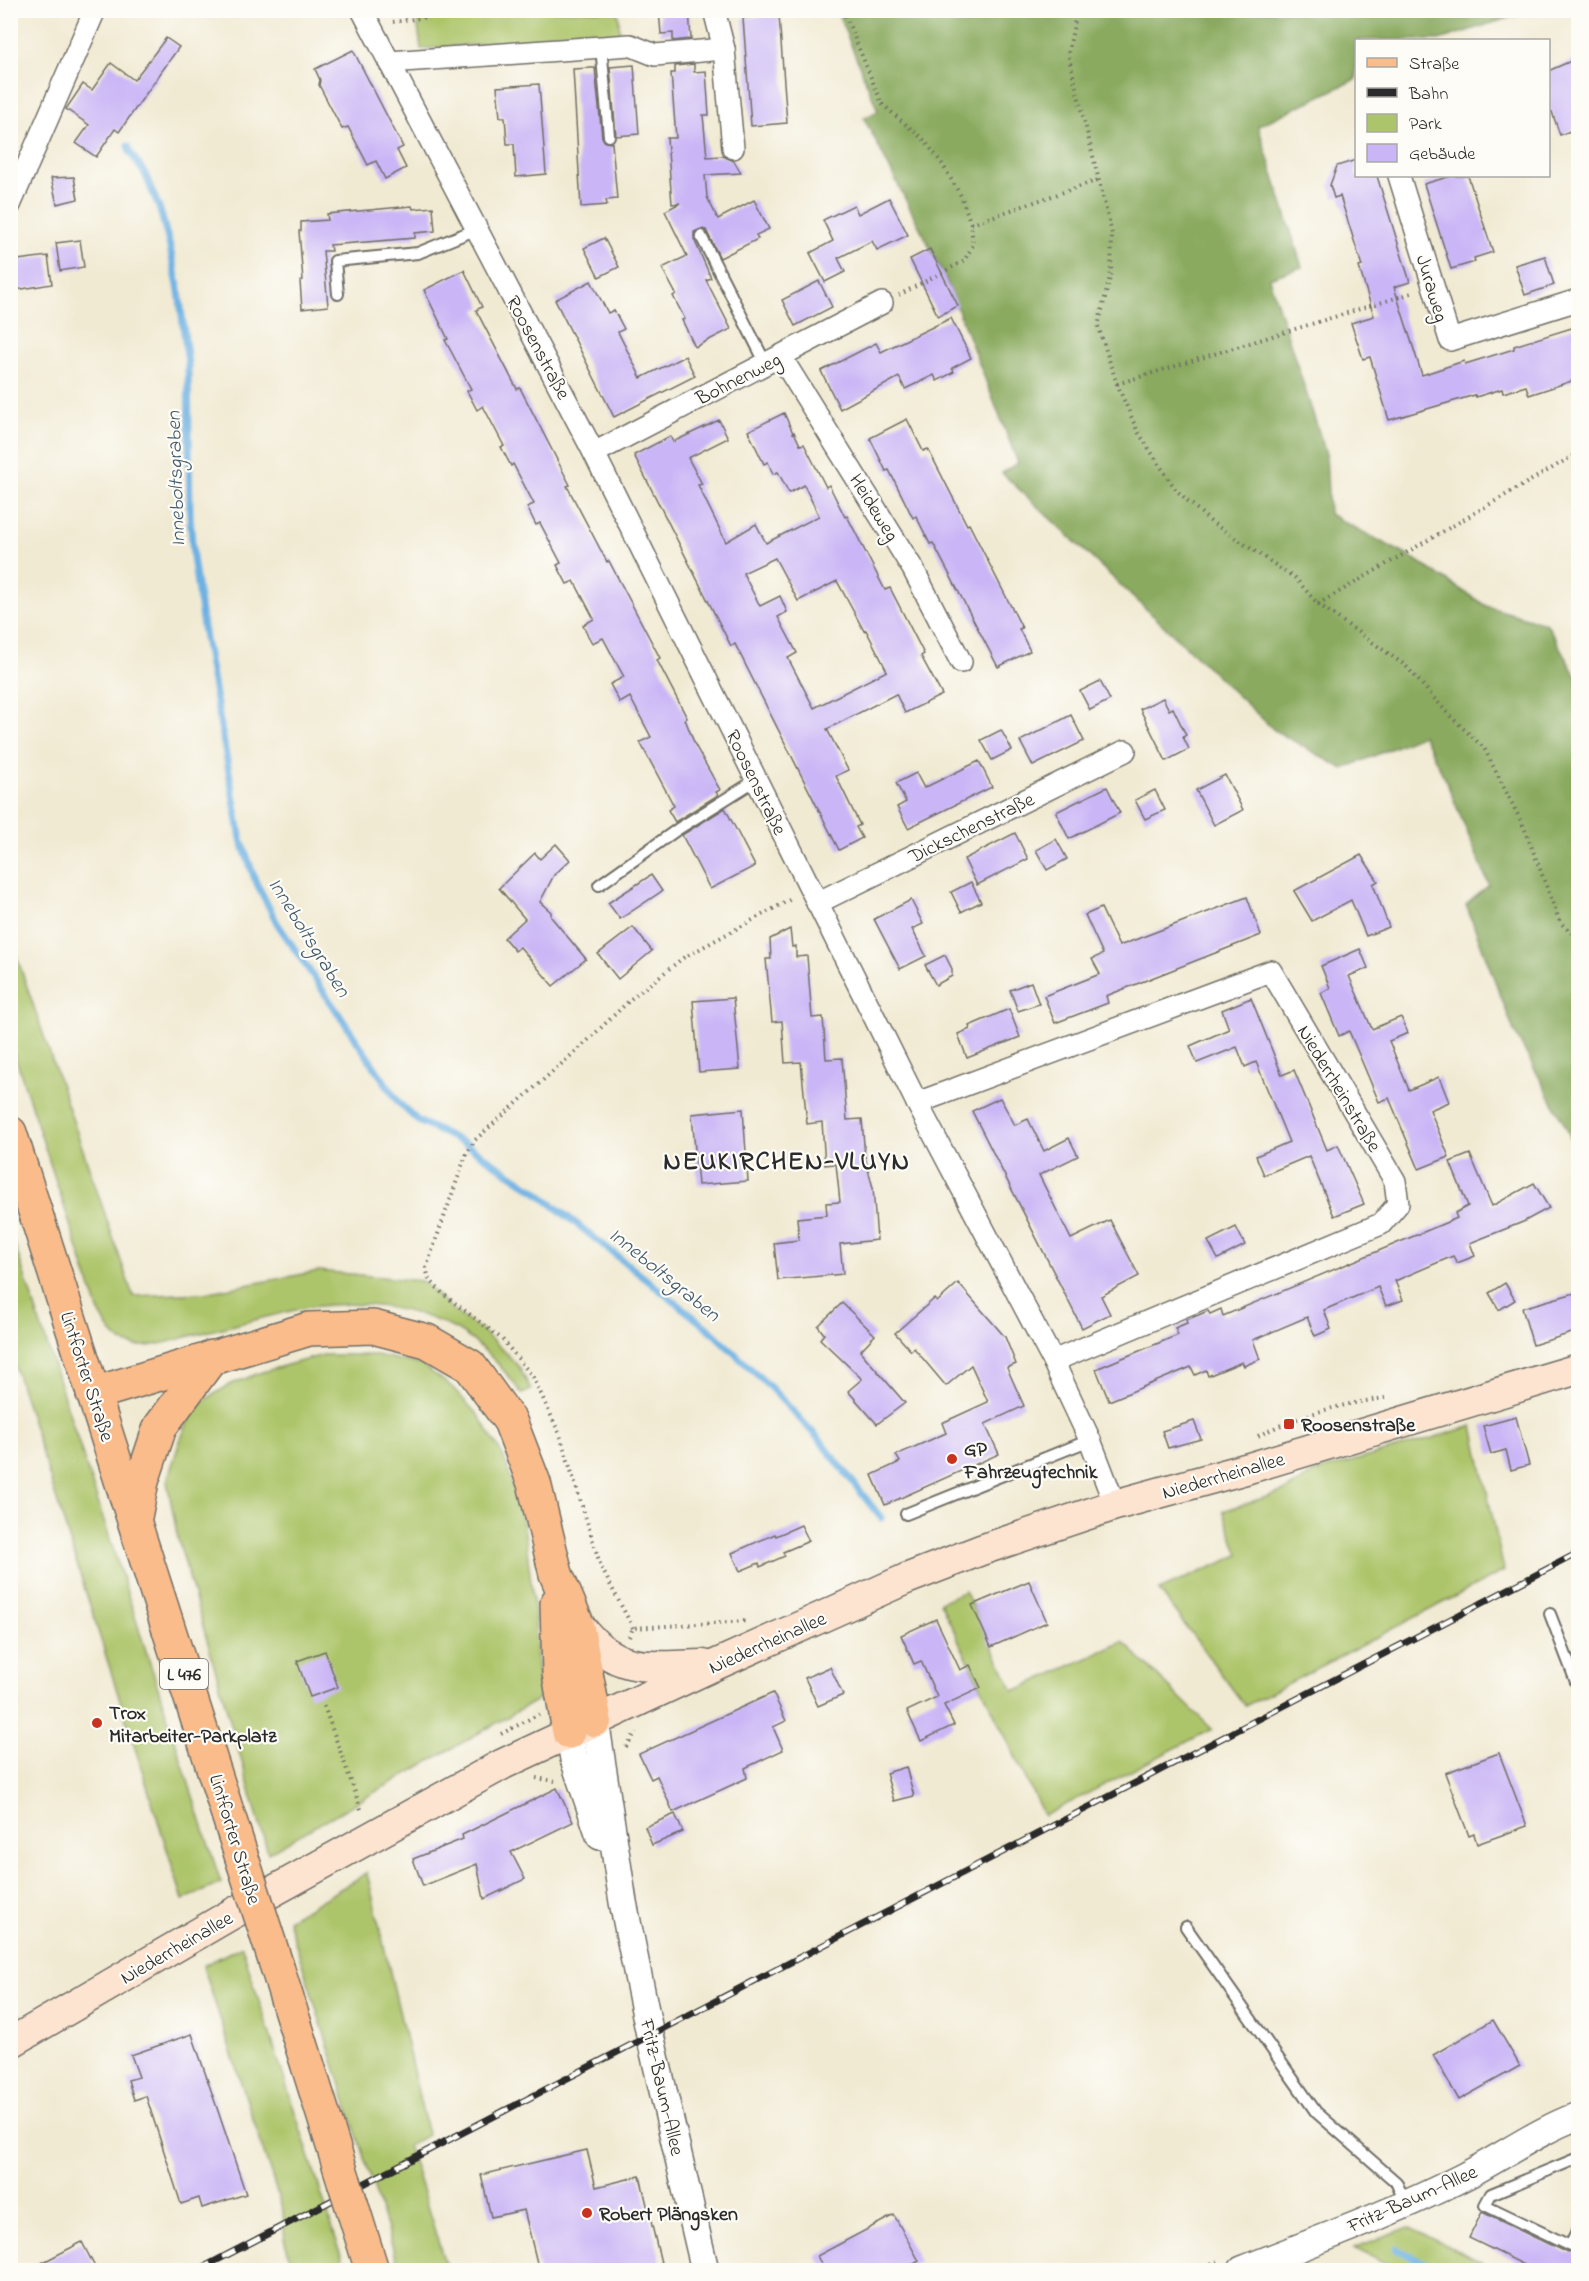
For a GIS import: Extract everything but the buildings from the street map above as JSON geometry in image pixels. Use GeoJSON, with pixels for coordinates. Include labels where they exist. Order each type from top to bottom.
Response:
{"type":"FeatureCollection","features":[{"type":"Feature","properties":{"kind":"main road","name":"Lintforter Straße"},"geometry":{"type":"LineString","coordinates":[[10,1133],[93,1394],[135,1517],[372,2271]]}},
{"type":"Feature","properties":{"kind":"main road"},"geometry":{"type":"LineString","coordinates":[[93,1394],[309,1329],[373,1327],[427,1341],[470,1366],[510,1421],[534,1483],[556,1574],[576,1620],[590,1640],[602,1652],[617,1660],[642,1666],[715,1665]]}},
{"type":"Feature","properties":{"kind":"main road"},"geometry":{"type":"LineString","coordinates":[[135,1517],[142,1481],[160,1426],[212,1357]]}},
{"type":"Feature","properties":{"kind":"main road","name":"Niederrheinallee"},"geometry":{"type":"LineString","coordinates":[[10,2043],[375,1833],[503,1764],[715,1665],[917,1575],[981,1550],[1115,1505],[1249,1468],[1578,1370]]}},
{"type":"Feature","properties":{"kind":"main road"},"geometry":{"type":"LineString","coordinates":[[556,1574],[559,1673],[582,1726]]}},
{"type":"Feature","properties":{"kind":"main road"},"geometry":{"type":"LineString","coordinates":[[576,1620],[582,1726]]}},
{"type":"Feature","properties":{"kind":"street"},"geometry":{"type":"LineString","coordinates":[[10,205],[95,10]]}},
{"type":"Feature","properties":{"kind":"street","name":"Roosenstraße"},"geometry":{"type":"LineString","coordinates":[[362,10],[594,453],[917,1103],[1053,1361],[1090,1440],[1115,1505]]}},
{"type":"Feature","properties":{"kind":"street"},"geometry":{"type":"LineString","coordinates":[[714,10],[724,49],[733,148]]}},
{"type":"Feature","properties":{"kind":"street"},"geometry":{"type":"LineString","coordinates":[[389,62],[601,46],[630,45],[655,55],[724,49]]}},
{"type":"Feature","properties":{"kind":"street","name":"Juraweg"},"geometry":{"type":"LineString","coordinates":[[1399,177],[1450,340],[1578,300]]}},
{"type":"Feature","properties":{"kind":"street","name":"Bohnenweg"},"geometry":{"type":"LineString","coordinates":[[594,453],[882,303]]}},
{"type":"Feature","properties":{"kind":"street","name":"Heideweg"},"geometry":{"type":"LineString","coordinates":[[773,360],[913,569],[961,662]]}},
{"type":"Feature","properties":{"kind":"street","name":"Dickschenstraße"},"geometry":{"type":"LineString","coordinates":[[813,896],[1125,751]]}},
{"type":"Feature","properties":{"kind":"street","name":"Niederrheinstraße"},"geometry":{"type":"LineString","coordinates":[[917,1103],[1271,971],[1395,1181],[1398,1204],[1381,1224],[1053,1361]]}},
{"type":"Feature","properties":{"kind":"street","name":"Fritz-Baum-Allee"},"geometry":{"type":"LineString","coordinates":[[582,1726],[705,2271]]}},
{"type":"Feature","properties":{"kind":"street","name":"Fritz-Baum-Allee"},"geometry":{"type":"LineString","coordinates":[[1242,2271],[1406,2204],[1462,2178],[1560,2122],[1578,2116]]}},
{"type":"Feature","properties":{"kind":"lane"},"geometry":{"type":"LineString","coordinates":[[601,46],[609,136]]}},
{"type":"Feature","properties":{"kind":"lane"},"geometry":{"type":"LineString","coordinates":[[338,294],[335,261],[418,253],[477,230]]}},
{"type":"Feature","properties":{"kind":"lane"},"geometry":{"type":"LineString","coordinates":[[701,236],[773,360]]}},
{"type":"Feature","properties":{"kind":"lane"},"geometry":{"type":"LineString","coordinates":[[599,885],[678,829],[756,780]]}},
{"type":"Feature","properties":{"kind":"lane"},"geometry":{"type":"LineString","coordinates":[[906,1514],[1090,1440]]}},
{"type":"Feature","properties":{"kind":"lane"},"geometry":{"type":"LineString","coordinates":[[1550,1614],[1578,1687]]}},
{"type":"Feature","properties":{"kind":"lane"},"geometry":{"type":"LineString","coordinates":[[1186,1927],[1316,2112],[1396,2182],[1406,2204]]}},
{"type":"Feature","properties":{"kind":"lane"},"geometry":{"type":"LineString","coordinates":[[1578,2158],[1491,2194],[1485,2205],[1570,2246],[1578,2230]]}},
{"type":"Feature","properties":{"kind":"path"},"geometry":{"type":"LineString","coordinates":[[372,30],[397,20],[476,10]]}},
{"type":"Feature","properties":{"kind":"path"},"geometry":{"type":"LineString","coordinates":[[843,10],[882,104],[924,140],[941,162],[961,196],[971,224],[973,245],[964,261],[882,303]]}},
{"type":"Feature","properties":{"kind":"path"},"geometry":{"type":"LineString","coordinates":[[1077,10],[1068,54],[1112,234],[1111,273],[1098,326],[1117,384],[1138,432],[1176,490],[1211,522],[1295,578],[1318,604],[1406,666],[1449,715],[1484,748],[1524,827],[1560,922],[1578,940]]}},
{"type":"Feature","properties":{"kind":"path"},"geometry":{"type":"LineString","coordinates":[[971,224],[1098,180]]}},
{"type":"Feature","properties":{"kind":"path"},"geometry":{"type":"LineString","coordinates":[[1117,384],[1433,287]]}},
{"type":"Feature","properties":{"kind":"path"},"geometry":{"type":"LineString","coordinates":[[1318,604],[1578,453]]}},
{"type":"Feature","properties":{"kind":"path"},"geometry":{"type":"LineString","coordinates":[[466,1155],[475,1140],[584,1044],[632,998],[683,958],[813,896]]}},
{"type":"Feature","properties":{"kind":"path"},"geometry":{"type":"LineString","coordinates":[[324,1706],[361,1810],[375,1833]]}},
{"type":"Feature","properties":{"kind":"green space"},"geometry":{"type":"Polygon","coordinates":[[[416,11],[618,11],[620,33],[421,49],[416,11]]]}},
{"type":"Feature","properties":{"kind":"green space"},"geometry":{"type":"Polygon","coordinates":[[[837,11],[1530,11],[1442,39],[1355,39],[1355,79],[1258,126],[1302,267],[1269,278],[1326,454],[1329,514],[1414,559],[1486,606],[1547,624],[1578,680],[1578,1156],[1566,1127],[1514,1031],[1466,905],[1489,885],[1446,781],[1423,735],[1343,769],[1274,730],[1002,473],[1018,463],[945,277],[864,118],[878,111],[837,11]]]}},
{"type":"Feature","properties":{"kind":"green space"},"geometry":{"type":"Polygon","coordinates":[[[10,937],[133,1296],[204,1293],[319,1271],[422,1281],[455,1312],[481,1330],[505,1352],[519,1367],[531,1390],[522,1394],[493,1359],[457,1330],[422,1315],[385,1307],[347,1304],[310,1307],[147,1346],[130,1345],[115,1336],[98,1310],[11,1044],[10,937]]]}},
{"type":"Feature","properties":{"kind":"green space"},"geometry":{"type":"Polygon","coordinates":[[[11,1233],[221,1883],[183,1900],[11,1355],[11,1233]]]}},
{"type":"Feature","properties":{"kind":"green space"},"geometry":{"type":"Polygon","coordinates":[[[323,1355],[376,1355],[422,1365],[452,1387],[478,1415],[504,1457],[524,1525],[535,1615],[539,1699],[268,1853],[178,1539],[167,1481],[194,1407],[229,1385],[262,1372],[323,1355]]]}},
{"type":"Feature","properties":{"kind":"green space"},"geometry":{"type":"Polygon","coordinates":[[[1473,1426],[1504,1571],[1245,1706],[1159,1590],[1239,1555],[1223,1511],[1285,1491],[1316,1472],[1473,1426]]]}},
{"type":"Feature","properties":{"kind":"green space"},"geometry":{"type":"Polygon","coordinates":[[[965,1591],[1014,1691],[1123,1642],[1212,1729],[1044,1816],[940,1602],[965,1591]]]}},
{"type":"Feature","properties":{"kind":"green space"},"geometry":{"type":"Polygon","coordinates":[[[367,1873],[428,2135],[408,2145],[447,2270],[400,2270],[288,1920],[367,1873]]]}},
{"type":"Feature","properties":{"kind":"green space"},"geometry":{"type":"Polygon","coordinates":[[[242,1946],[346,2270],[294,2270],[285,2242],[283,2211],[203,1966],[242,1946]]]}},
{"type":"Feature","properties":{"kind":"green space"},"geometry":{"type":"Polygon","coordinates":[[[1408,2227],[1498,2270],[1398,2270],[1354,2248],[1408,2227]]]}},
{"type":"Feature","properties":{"kind":"waterway","name":"Inneboltsgraben"},"geometry":{"type":"LineString","coordinates":[[128,146],[145,174],[160,210],[179,291],[188,364],[190,514],[193,557],[203,627],[241,839],[255,880],[277,923],[399,1103],[418,1121],[464,1143],[534,1190],[710,1330],[769,1386],[819,1439],[881,1518]]}},
{"type":"Feature","properties":{"kind":"waterway","name":"Inneboltsgraben"},"geometry":{"type":"LineString","coordinates":[[1397,2249],[1440,2270]]}},
{"type":"Feature","properties":{"kind":"railway"},"geometry":{"type":"LineString","coordinates":[[198,2270],[1578,1553]]}},
{"type":"Feature","properties":{"kind":"place","name":"Roosenstraße"},"geometry":{"type":"Point","coordinates":[1289,1424]}},
{"type":"Feature","properties":{"kind":"place","name":"GP Fahrzeugtechnik"},"geometry":{"type":"Point","coordinates":[952,1459]}},
{"type":"Feature","properties":{"kind":"place","name":"Trox Mitarbeiter-Parkplatz"},"geometry":{"type":"Point","coordinates":[97,1723]}},
{"type":"Feature","properties":{"kind":"place","name":"Robert Plängsken"},"geometry":{"type":"Point","coordinates":[587,2213]}},
{"type":"Feature","properties":{"kind":"district","name":"NEUKIRCHEN-VLUYN"},"geometry":{"type":"Point","coordinates":[787,1160]}}]}
